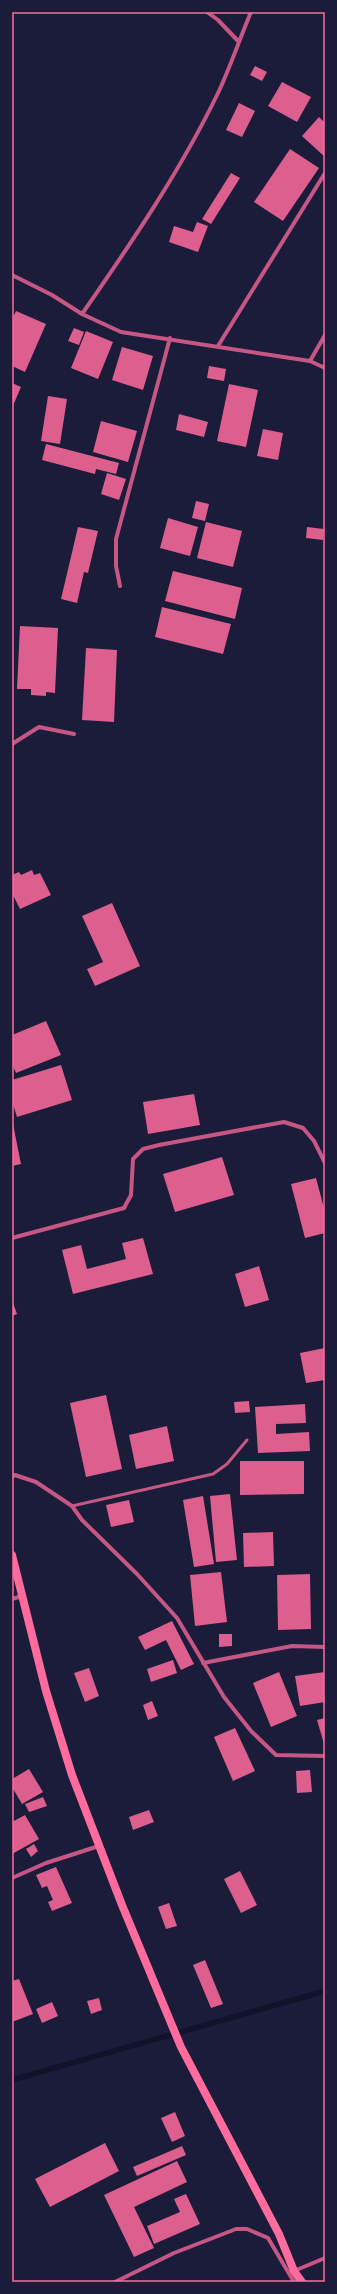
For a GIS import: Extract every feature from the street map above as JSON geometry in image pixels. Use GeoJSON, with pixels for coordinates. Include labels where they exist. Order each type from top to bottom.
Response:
{"type":"FeatureCollection","features":[{"type":"Feature","properties":{"kind":"main road"},"geometry":{"type":"LineString","coordinates":[[12,1555],[48,1698],[72,1775],[99,1846],[181,2047],[279,2234],[294,2272],[302,2282]]}},
{"type":"Feature","properties":{"kind":"street"},"geometry":{"type":"LineString","coordinates":[[208,12],[218,20],[239,42]]}},
{"type":"Feature","properties":{"kind":"street"},"geometry":{"type":"LineString","coordinates":[[82,314],[154,209],[219,90],[251,12]]}},
{"type":"Feature","properties":{"kind":"street"},"geometry":{"type":"LineString","coordinates":[[218,346],[325,173]]}},
{"type":"Feature","properties":{"kind":"street"},"geometry":{"type":"LineString","coordinates":[[12,275],[52,295],[82,314],[121,332],[170,338],[310,361],[325,368]]}},
{"type":"Feature","properties":{"kind":"street"},"geometry":{"type":"LineString","coordinates":[[310,361],[325,335]]}},
{"type":"Feature","properties":{"kind":"street"},"geometry":{"type":"LineString","coordinates":[[120,586],[116,566],[116,539],[170,338]]}},
{"type":"Feature","properties":{"kind":"street"},"geometry":{"type":"LineString","coordinates":[[12,744],[39,727],[74,734]]}},
{"type":"Feature","properties":{"kind":"street"},"geometry":{"type":"LineString","coordinates":[[12,1238],[124,1208],[131,1195],[133,1159],[143,1149],[159,1145],[284,1122],[303,1128],[314,1141],[325,1163]]}},
{"type":"Feature","properties":{"kind":"street"},"geometry":{"type":"LineString","coordinates":[[12,1477],[15,1475],[36,1482],[72,1506],[82,1520],[137,1574],[176,1618],[224,1697],[251,1731],[276,1755],[325,1756]]}},
{"type":"Feature","properties":{"kind":"street"},"geometry":{"type":"LineString","coordinates":[[12,1599],[22,1596]]}},
{"type":"Feature","properties":{"kind":"street"},"geometry":{"type":"LineString","coordinates":[[203,1663],[292,1646],[325,1647]]}},
{"type":"Feature","properties":{"kind":"street"},"geometry":{"type":"LineString","coordinates":[[12,1878],[46,1863],[99,1846]]}},
{"type":"Feature","properties":{"kind":"street"},"geometry":{"type":"LineString","coordinates":[[115,2282],[174,2252],[236,2229],[248,2229],[268,2238],[294,2282]]}},
{"type":"Feature","properties":{"kind":"street"},"geometry":{"type":"LineString","coordinates":[[294,2272],[325,2258]]}},
{"type":"Feature","properties":{"kind":"lane"},"geometry":{"type":"LineString","coordinates":[[72,1506],[213,1474],[227,1464],[247,1440]]}},
{"type":"Feature","properties":{"kind":"building"},"geometry":{"type":"Polygon","coordinates":[[[255,66],[267,72],[262,81],[250,75],[255,66]]]}},
{"type":"Feature","properties":{"kind":"building"},"geometry":{"type":"Polygon","coordinates":[[[282,82],[311,97],[297,122],[268,106],[282,82]]]}},
{"type":"Feature","properties":{"kind":"building"},"geometry":{"type":"Polygon","coordinates":[[[239,103],[255,111],[242,137],[226,130],[239,103]]]}},
{"type":"Feature","properties":{"kind":"building"},"geometry":{"type":"Polygon","coordinates":[[[319,117],[325,123],[325,157],[302,136],[319,117]]]}},
{"type":"Feature","properties":{"kind":"building"},"geometry":{"type":"Polygon","coordinates":[[[290,149],[319,168],[283,221],[254,202],[290,149]]]}},
{"type":"Feature","properties":{"kind":"building"},"geometry":{"type":"Polygon","coordinates":[[[231,173],[240,178],[211,224],[202,219],[231,173]]]}},
{"type":"Feature","properties":{"kind":"building"},"geometry":{"type":"Polygon","coordinates":[[[197,222],[208,226],[198,252],[169,242],[174,226],[193,232],[197,222]]]}},
{"type":"Feature","properties":{"kind":"building"},"geometry":{"type":"Polygon","coordinates":[[[16,311],[46,324],[25,372],[12,366],[12,319],[16,311]]]}},
{"type":"Feature","properties":{"kind":"building"},"geometry":{"type":"Polygon","coordinates":[[[74,328],[84,332],[79,345],[68,341],[74,328]]]}},
{"type":"Feature","properties":{"kind":"building"},"geometry":{"type":"Polygon","coordinates":[[[86,331],[113,342],[98,379],[71,368],[86,331]]]}},
{"type":"Feature","properties":{"kind":"building"},"geometry":{"type":"Polygon","coordinates":[[[122,347],[153,356],[143,390],[112,380],[122,347]]]}},
{"type":"Feature","properties":{"kind":"building"},"geometry":{"type":"Polygon","coordinates":[[[209,366],[226,369],[224,381],[207,378],[209,366]]]}},
{"type":"Feature","properties":{"kind":"building"},"geometry":{"type":"Polygon","coordinates":[[[12,383],[21,387],[12,408],[12,383]]]}},
{"type":"Feature","properties":{"kind":"building"},"geometry":{"type":"Polygon","coordinates":[[[229,384],[258,390],[246,447],[217,441],[229,384]]]}},
{"type":"Feature","properties":{"kind":"building"},"geometry":{"type":"Polygon","coordinates":[[[48,396],[67,399],[60,444],[41,441],[48,396]]]}},
{"type":"Feature","properties":{"kind":"building"},"geometry":{"type":"Polygon","coordinates":[[[179,414],[208,422],[204,437],[176,430],[179,414]]]}},
{"type":"Feature","properties":{"kind":"building"},"geometry":{"type":"Polygon","coordinates":[[[101,421],[137,431],[128,462],[93,452],[101,421]]]}},
{"type":"Feature","properties":{"kind":"building"},"geometry":{"type":"Polygon","coordinates":[[[263,429],[283,433],[278,460],[257,456],[263,429]]]}},
{"type":"Feature","properties":{"kind":"building"},"geometry":{"type":"Polygon","coordinates":[[[46,444],[119,463],[116,474],[96,469],[95,474],[42,460],[46,444]]]}},
{"type":"Feature","properties":{"kind":"building"},"geometry":{"type":"Polygon","coordinates":[[[107,473],[126,479],[119,500],[101,494],[107,473]]]}},
{"type":"Feature","properties":{"kind":"building"},"geometry":{"type":"Polygon","coordinates":[[[196,501],[209,504],[205,521],[192,518],[196,501]]]}},
{"type":"Feature","properties":{"kind":"building"},"geometry":{"type":"Polygon","coordinates":[[[168,518],[198,527],[190,556],[160,548],[168,518]]]}},
{"type":"Feature","properties":{"kind":"building"},"geometry":{"type":"Polygon","coordinates":[[[206,522],[242,531],[233,567],[197,558],[206,522]]]}},
{"type":"Feature","properties":{"kind":"building"},"geometry":{"type":"Polygon","coordinates":[[[78,527],[98,531],[88,573],[84,572],[77,603],[61,599],[78,527]]]}},
{"type":"Feature","properties":{"kind":"building"},"geometry":{"type":"Polygon","coordinates":[[[307,527],[324,529],[323,540],[306,538],[307,527]]]}},
{"type":"Feature","properties":{"kind":"building"},"geometry":{"type":"Polygon","coordinates":[[[173,571],[242,588],[235,619],[165,601],[173,571]]]}},
{"type":"Feature","properties":{"kind":"building"},"geometry":{"type":"Polygon","coordinates":[[[162,607],[231,624],[223,654],[155,637],[162,607]]]}},
{"type":"Feature","properties":{"kind":"building"},"geometry":{"type":"Polygon","coordinates":[[[20,626],[58,628],[55,693],[46,692],[46,696],[31,695],[31,689],[17,689],[20,626]]]}},
{"type":"Feature","properties":{"kind":"building"},"geometry":{"type":"Polygon","coordinates":[[[86,648],[117,650],[114,722],[82,720],[86,648]]]}},
{"type":"Feature","properties":{"kind":"building"},"geometry":{"type":"Polygon","coordinates":[[[32,870],[34,875],[40,873],[51,895],[20,909],[12,893],[12,875],[19,872],[21,875],[32,870]]]}},
{"type":"Feature","properties":{"kind":"building"},"geometry":{"type":"Polygon","coordinates":[[[112,903],[140,966],[95,986],[87,969],[103,962],[82,916],[112,903]]]}},
{"type":"Feature","properties":{"kind":"building"},"geometry":{"type":"Polygon","coordinates":[[[46,1021],[61,1055],[16,1073],[12,1064],[12,1035],[46,1021]]]}},
{"type":"Feature","properties":{"kind":"building"},"geometry":{"type":"Polygon","coordinates":[[[61,1065],[72,1100],[17,1117],[12,1101],[12,1080],[61,1065]]]}},
{"type":"Feature","properties":{"kind":"building"},"geometry":{"type":"Polygon","coordinates":[[[194,1094],[200,1125],[148,1134],[143,1102],[194,1094]]]}},
{"type":"Feature","properties":{"kind":"building"},"geometry":{"type":"Polygon","coordinates":[[[12,1119],[21,1164],[12,1166],[12,1119]]]}},
{"type":"Feature","properties":{"kind":"building"},"geometry":{"type":"Polygon","coordinates":[[[222,1157],[234,1195],[175,1212],[163,1174],[222,1157]]]}},
{"type":"Feature","properties":{"kind":"building"},"geometry":{"type":"Polygon","coordinates":[[[316,1178],[325,1212],[325,1233],[305,1238],[291,1184],[316,1178]]]}},
{"type":"Feature","properties":{"kind":"building"},"geometry":{"type":"Polygon","coordinates":[[[143,1238],[153,1274],[73,1294],[62,1250],[81,1245],[87,1269],[126,1259],[122,1243],[143,1238]]]}},
{"type":"Feature","properties":{"kind":"building"},"geometry":{"type":"Polygon","coordinates":[[[259,1266],[269,1300],[245,1307],[235,1274],[259,1266]]]}},
{"type":"Feature","properties":{"kind":"building"},"geometry":{"type":"Polygon","coordinates":[[[12,1300],[17,1314],[12,1316],[12,1300]]]}},
{"type":"Feature","properties":{"kind":"building"},"geometry":{"type":"Polygon","coordinates":[[[325,1348],[325,1380],[306,1383],[300,1353],[325,1348]]]}},
{"type":"Feature","properties":{"kind":"building"},"geometry":{"type":"Polygon","coordinates":[[[106,1395],[122,1469],[86,1477],[70,1403],[106,1395]]]}},
{"type":"Feature","properties":{"kind":"building"},"geometry":{"type":"Polygon","coordinates":[[[249,1401],[250,1412],[235,1413],[234,1402],[249,1401]]]}},
{"type":"Feature","properties":{"kind":"building"},"geometry":{"type":"Polygon","coordinates":[[[305,1404],[306,1423],[276,1424],[276,1434],[309,1432],[310,1451],[258,1453],[255,1407],[305,1404]]]}},
{"type":"Feature","properties":{"kind":"building"},"geometry":{"type":"Polygon","coordinates":[[[167,1426],[174,1461],[136,1469],[129,1435],[167,1426]]]}},
{"type":"Feature","properties":{"kind":"building"},"geometry":{"type":"Polygon","coordinates":[[[240,1461],[304,1461],[304,1494],[240,1495],[240,1461]]]}},
{"type":"Feature","properties":{"kind":"building"},"geometry":{"type":"Polygon","coordinates":[[[230,1494],[237,1560],[216,1562],[210,1496],[230,1494]]]}},
{"type":"Feature","properties":{"kind":"building"},"geometry":{"type":"Polygon","coordinates":[[[203,1496],[214,1564],[194,1567],[183,1500],[203,1496]]]}},
{"type":"Feature","properties":{"kind":"building"},"geometry":{"type":"Polygon","coordinates":[[[129,1500],[134,1522],[111,1527],[106,1505],[129,1500]]]}},
{"type":"Feature","properties":{"kind":"building"},"geometry":{"type":"Polygon","coordinates":[[[273,1532],[274,1566],[244,1567],[243,1533],[273,1532]]]}},
{"type":"Feature","properties":{"kind":"building"},"geometry":{"type":"Polygon","coordinates":[[[221,1572],[227,1622],[195,1626],[190,1575],[221,1572]]]}},
{"type":"Feature","properties":{"kind":"building"},"geometry":{"type":"Polygon","coordinates":[[[310,1574],[311,1629],[278,1630],[277,1575],[310,1574]]]}},
{"type":"Feature","properties":{"kind":"building"},"geometry":{"type":"Polygon","coordinates":[[[172,1621],[194,1664],[181,1670],[166,1640],[145,1650],[138,1637],[172,1621]]]}},
{"type":"Feature","properties":{"kind":"building"},"geometry":{"type":"Polygon","coordinates":[[[219,1634],[232,1634],[232,1646],[219,1647],[219,1634]]]}},
{"type":"Feature","properties":{"kind":"building"},"geometry":{"type":"Polygon","coordinates":[[[173,1660],[177,1673],[151,1682],[147,1669],[173,1660]]]}},
{"type":"Feature","properties":{"kind":"building"},"geometry":{"type":"Polygon","coordinates":[[[89,1668],[99,1696],[85,1702],[74,1673],[89,1668]]]}},
{"type":"Feature","properties":{"kind":"building"},"geometry":{"type":"Polygon","coordinates":[[[279,1672],[297,1716],[271,1727],[253,1683],[279,1672]]]}},
{"type":"Feature","properties":{"kind":"building"},"geometry":{"type":"Polygon","coordinates":[[[325,1672],[325,1702],[300,1706],[295,1676],[325,1672]]]}},
{"type":"Feature","properties":{"kind":"building"},"geometry":{"type":"Polygon","coordinates":[[[152,1701],[158,1716],[148,1720],[143,1705],[152,1701]]]}},
{"type":"Feature","properties":{"kind":"building"},"geometry":{"type":"Polygon","coordinates":[[[325,1718],[325,1747],[317,1720],[325,1718]]]}},
{"type":"Feature","properties":{"kind":"building"},"geometry":{"type":"Polygon","coordinates":[[[235,1728],[255,1771],[233,1781],[214,1737],[235,1728]]]}},
{"type":"Feature","properties":{"kind":"building"},"geometry":{"type":"Polygon","coordinates":[[[29,1769],[43,1792],[22,1804],[12,1787],[12,1779],[29,1769]]]}},
{"type":"Feature","properties":{"kind":"building"},"geometry":{"type":"Polygon","coordinates":[[[310,1770],[312,1792],[297,1793],[296,1771],[310,1770]]]}},
{"type":"Feature","properties":{"kind":"building"},"geometry":{"type":"Polygon","coordinates":[[[43,1797],[47,1806],[29,1812],[25,1804],[43,1797]]]}},
{"type":"Feature","properties":{"kind":"building"},"geometry":{"type":"Polygon","coordinates":[[[149,1810],[154,1822],[133,1830],[129,1817],[149,1810]]]}},
{"type":"Feature","properties":{"kind":"building"},"geometry":{"type":"Polygon","coordinates":[[[25,1815],[39,1839],[12,1854],[12,1822],[25,1815]]]}},
{"type":"Feature","properties":{"kind":"building"},"geometry":{"type":"Polygon","coordinates":[[[34,1844],[38,1851],[31,1857],[26,1849],[34,1844]]]}},
{"type":"Feature","properties":{"kind":"building"},"geometry":{"type":"Polygon","coordinates":[[[56,1867],[72,1903],[52,1911],[48,1902],[53,1900],[47,1886],[42,1888],[36,1875],[56,1867]]]}},
{"type":"Feature","properties":{"kind":"building"},"geometry":{"type":"Polygon","coordinates":[[[240,1871],[257,1905],[241,1913],[224,1879],[240,1871]]]}},
{"type":"Feature","properties":{"kind":"building"},"geometry":{"type":"Polygon","coordinates":[[[169,1903],[177,1926],[166,1929],[158,1907],[169,1903]]]}},
{"type":"Feature","properties":{"kind":"building"},"geometry":{"type":"Polygon","coordinates":[[[205,1960],[223,2004],[211,2008],[193,1965],[205,1960]]]}},
{"type":"Feature","properties":{"kind":"building"},"geometry":{"type":"Polygon","coordinates":[[[19,1979],[33,2014],[12,2022],[12,1981],[19,1979]]]}},
{"type":"Feature","properties":{"kind":"building"},"geometry":{"type":"Polygon","coordinates":[[[99,1998],[102,2010],[91,2014],[87,2001],[99,1998]]]}},
{"type":"Feature","properties":{"kind":"building"},"geometry":{"type":"Polygon","coordinates":[[[52,2002],[58,2016],[42,2023],[36,2009],[52,2002]]]}},
{"type":"Feature","properties":{"kind":"building"},"geometry":{"type":"Polygon","coordinates":[[[175,2112],[185,2136],[172,2142],[161,2118],[175,2112]]]}},
{"type":"Feature","properties":{"kind":"building"},"geometry":{"type":"Polygon","coordinates":[[[105,2143],[119,2171],[50,2207],[35,2179],[105,2143]]]}},
{"type":"Feature","properties":{"kind":"building"},"geometry":{"type":"Polygon","coordinates":[[[182,2146],[186,2155],[137,2176],[133,2167],[182,2146]]]}},
{"type":"Feature","properties":{"kind":"building"},"geometry":{"type":"Polygon","coordinates":[[[177,2161],[187,2182],[134,2207],[154,2248],[134,2257],[104,2195],[177,2161]]]}},
{"type":"Feature","properties":{"kind":"building"},"geometry":{"type":"Polygon","coordinates":[[[186,2194],[200,2224],[154,2244],[147,2226],[180,2212],[174,2199],[186,2194]]]}},
{"type":"Feature","properties":{"kind":"waterway"},"geometry":{"type":"LineString","coordinates":[[12,2080],[325,1991]]}}]}
